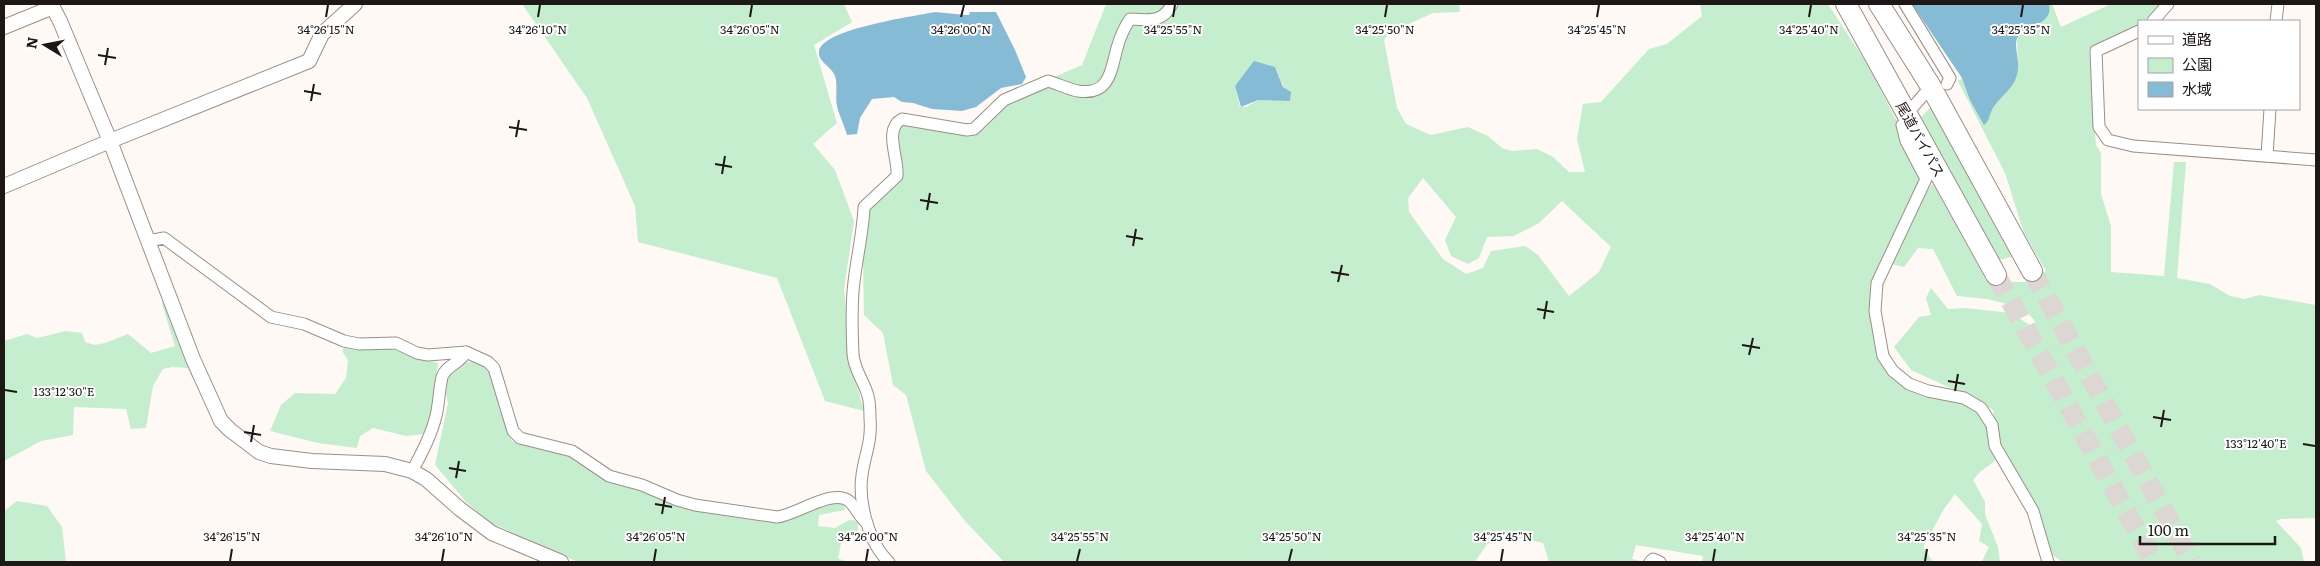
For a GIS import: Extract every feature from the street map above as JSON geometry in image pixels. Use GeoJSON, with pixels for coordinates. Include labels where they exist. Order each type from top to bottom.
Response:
{"type":"FeatureCollection","features":[{"type":"Feature","properties":{"kind":"highway","name":"尾道バイパス"},"geometry":{"type":"LineString","coordinates":[[1846,4],[1996,275]]}},
{"type":"Feature","properties":{"kind":"highway"},"geometry":{"type":"LineString","coordinates":[[1879,4],[1908,47],[2032,271]]}},
{"type":"Feature","properties":{"kind":"highway"},"geometry":{"type":"LineString","coordinates":[[1888,4],[1960,131],[1977,170]]}},
{"type":"Feature","properties":{"kind":"street"},"geometry":{"type":"LineString","coordinates":[[4,186],[110,141],[309,62],[322,34],[355,4]]}},
{"type":"Feature","properties":{"kind":"street"},"geometry":{"type":"LineString","coordinates":[[889,562],[876,548],[867,523],[861,487],[862,474],[871,439],[869,397],[855,368],[853,355],[854,284],[864,229],[864,207],[897,176],[898,166],[893,140],[893,128],[896,122],[902,119],[967,130],[974,129],[1004,100],[1048,81],[1078,91],[1097,89],[1103,86],[1111,74],[1117,47],[1124,28],[1130,19],[1158,20],[1168,12],[1172,4]]}},
{"type":"Feature","properties":{"kind":"street"},"geometry":{"type":"LineString","coordinates":[[1905,4],[1950,78],[1947,84]]}},
{"type":"Feature","properties":{"kind":"street"},"geometry":{"type":"LineString","coordinates":[[2154,20],[2168,4]]}},
{"type":"Feature","properties":{"kind":"street"},"geometry":{"type":"LineString","coordinates":[[2276,20],[2278,4]]}},
{"type":"Feature","properties":{"kind":"street"},"geometry":{"type":"LineString","coordinates":[[4,27],[52,6],[110,141],[193,359],[222,421],[230,430],[259,452],[271,456],[312,461],[385,464],[412,471],[426,479],[460,509],[492,533],[561,562]]}},
{"type":"Feature","properties":{"kind":"street"},"geometry":{"type":"LineString","coordinates":[[2138,31],[2096,51],[2099,127],[2108,140],[2133,146],[2316,160]]}},
{"type":"Feature","properties":{"kind":"street"},"geometry":{"type":"LineString","coordinates":[[1912,107],[1926,92]]}},
{"type":"Feature","properties":{"kind":"street"},"geometry":{"type":"LineString","coordinates":[[2267,156],[2270,110]]}},
{"type":"Feature","properties":{"kind":"street"},"geometry":{"type":"LineString","coordinates":[[1902,125],[1906,141],[1926,179],[1877,282],[1875,311],[1883,356],[1893,371],[1909,384],[1928,391],[1964,398],[1981,408],[1992,424],[1995,446],[2033,511],[2048,562]]}},
{"type":"Feature","properties":{"kind":"street"},"geometry":{"type":"LineString","coordinates":[[148,241],[164,238],[271,317],[304,324],[344,341],[359,344],[396,344],[417,353],[428,355],[466,352],[488,362],[494,368],[513,431],[520,438],[572,451],[609,476],[642,485],[695,505],[777,517],[788,516],[825,498],[840,498],[848,501],[867,523]]}},
{"type":"Feature","properties":{"kind":"street"},"geometry":{"type":"LineString","coordinates":[[412,471],[429,439],[436,415],[442,376],[450,365],[464,357],[466,352]]}},
{"type":"Feature","properties":{"kind":"street"},"geometry":{"type":"LineString","coordinates":[[1650,562],[1653,559],[1660,562]]}},
{"type":"Feature","properties":{"kind":"green space"},"geometry":{"type":"Polygon","coordinates":[[[522,4],[844,4],[852,22],[814,45],[837,123],[813,144],[835,170],[854,221],[844,290],[854,375],[864,411],[825,401],[777,278],[638,242],[635,206],[587,98],[522,4]]]}},
{"type":"Feature","properties":{"kind":"green space"},"geometry":{"type":"Polygon","coordinates":[[[1108,4],[1167,4],[1159,15],[1127,16],[1118,32],[1106,68],[1097,85],[1082,90],[1054,77],[1082,65],[1105,7],[1108,4]]]}},
{"type":"Feature","properties":{"kind":"green space"},"geometry":{"type":"Polygon","coordinates":[[[1176,4],[1459,4],[1460,12],[1433,13],[1391,32],[1384,40],[1397,108],[1406,124],[1431,135],[1468,127],[1488,136],[1502,148],[1512,151],[1537,149],[1553,157],[1569,172],[1585,172],[1577,139],[1583,104],[1601,102],[1649,49],[1667,44],[1702,16],[1700,4],[1828,4],[1867,64],[1899,125],[1923,180],[1883,261],[1873,317],[1880,362],[1891,374],[1963,401],[1980,411],[1990,427],[1989,442],[1996,460],[1973,480],[1985,502],[1985,514],[1998,547],[2000,562],[1982,561],[1989,547],[1979,541],[1982,524],[1955,494],[1944,509],[1923,547],[1933,562],[1702,562],[1703,556],[1636,545],[1632,559],[1645,562],[1549,562],[1543,543],[1517,537],[1487,544],[1475,562],[1004,562],[965,521],[926,471],[906,395],[893,385],[883,333],[864,315],[863,256],[868,227],[868,209],[899,182],[902,160],[896,152],[896,125],[907,121],[974,134],[1007,101],[1048,85],[1105,91],[1120,64],[1125,37],[1136,23],[1166,20],[1176,4]],[[1275,67],[1235,85],[1240,107],[1246,107],[1258,100],[1290,101],[1275,67]],[[1423,178],[1408,198],[1409,212],[1443,259],[1466,274],[1483,268],[1491,251],[1525,246],[1538,255],[1569,296],[1599,272],[1611,247],[1562,201],[1539,223],[1514,236],[1487,237],[1479,258],[1468,264],[1451,256],[1445,240],[1456,217],[1423,178]]]}},
{"type":"Feature","properties":{"kind":"green space"},"geometry":{"type":"Polygon","coordinates":[[[2049,4],[2052,4],[2061,27],[2111,4],[2161,4],[2145,20],[2138,20],[2138,24],[2089,49],[2096,145],[2101,153],[2101,194],[2111,226],[2111,272],[2164,276],[2174,162],[2186,162],[2177,278],[2210,284],[2230,296],[2245,299],[2259,295],[2316,305],[2316,518],[2281,519],[2276,521],[2301,548],[2304,562],[2062,562],[2050,553],[1997,440],[1993,410],[1973,398],[1911,370],[1894,347],[1919,317],[1931,315],[1926,298],[1931,288],[1948,309],[1965,308],[2011,313],[2033,327],[2035,321],[2023,308],[1987,299],[1957,296],[1933,249],[1918,248],[1904,267],[1891,264],[1930,186],[1933,184],[1987,282],[2025,282],[2046,271],[2024,233],[2005,173],[1958,81],[1964,77],[2018,67],[2017,38],[2044,21],[2049,11],[2049,4]]]}},
{"type":"Feature","properties":{"kind":"green space"},"geometry":{"type":"Polygon","coordinates":[[[1931,107],[2016,256],[1999,260],[1920,118],[1931,107]]]}},
{"type":"Feature","properties":{"kind":"green space"},"geometry":{"type":"Polygon","coordinates":[[[165,300],[196,379],[192,378],[188,368],[172,367],[163,369],[153,386],[146,428],[131,429],[126,409],[74,407],[73,435],[41,441],[4,461],[4,341],[27,334],[37,338],[66,331],[82,333],[85,342],[95,345],[128,334],[151,353],[175,346],[162,304],[165,300]]]}},
{"type":"Feature","properties":{"kind":"green space"},"geometry":{"type":"Polygon","coordinates":[[[345,343],[385,346],[413,357],[438,363],[432,413],[424,434],[406,436],[373,428],[360,436],[357,448],[318,443],[270,431],[281,405],[295,393],[335,394],[346,378],[348,360],[342,351],[345,343]]]}},
{"type":"Feature","properties":{"kind":"green space"},"geometry":{"type":"Polygon","coordinates":[[[477,361],[486,366],[492,374],[498,405],[512,441],[572,454],[612,480],[772,518],[822,503],[843,501],[845,510],[819,515],[818,526],[835,528],[849,520],[858,521],[858,530],[841,544],[838,558],[846,562],[578,562],[489,522],[467,503],[435,465],[448,403],[446,394],[447,379],[450,373],[461,364],[477,361]]]}},
{"type":"Feature","properties":{"kind":"green space"},"geometry":{"type":"Polygon","coordinates":[[[17,501],[47,506],[62,527],[66,562],[4,562],[4,511],[17,501]]]}},
{"type":"Feature","properties":{"kind":"water"},"geometry":{"type":"Polygon","coordinates":[[[1912,4],[2049,4],[2048,16],[2044,21],[2017,38],[2017,76],[2012,86],[1993,108],[1984,125],[1970,100],[1962,78],[1912,4]]]}},
{"type":"Feature","properties":{"kind":"water"},"geometry":{"type":"Polygon","coordinates":[[[935,12],[969,15],[970,12],[996,12],[1026,77],[1022,84],[1001,88],[976,107],[962,111],[932,109],[913,103],[902,102],[894,97],[872,99],[860,118],[857,134],[847,135],[837,106],[835,76],[819,56],[823,44],[851,30],[890,20],[935,12]]]}},
{"type":"Feature","properties":{"kind":"water"},"geometry":{"type":"Polygon","coordinates":[[[1254,61],[1275,67],[1283,87],[1291,92],[1290,101],[1258,100],[1241,107],[1235,86],[1254,61]]]}},
{"type":"Feature","properties":{"kind":"tunnel"},"geometry":{"type":"LineString","coordinates":[[2032,271],[2192,562]]}},
{"type":"Feature","properties":{"kind":"tunnel"},"geometry":{"type":"LineString","coordinates":[[1996,275],[2154,562]]}}]}
